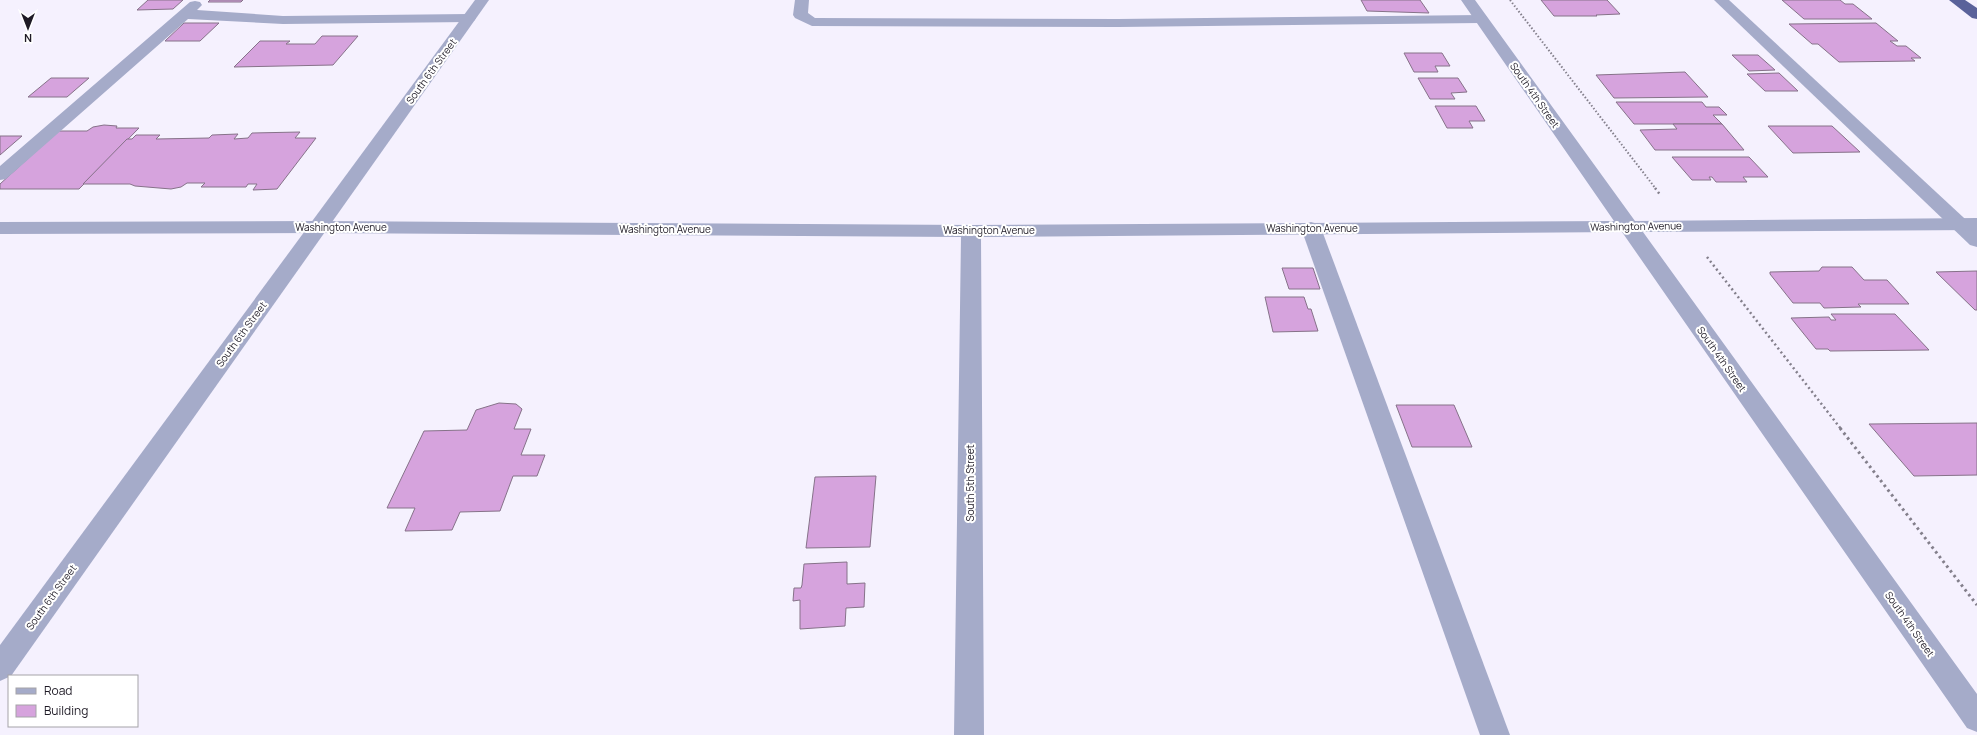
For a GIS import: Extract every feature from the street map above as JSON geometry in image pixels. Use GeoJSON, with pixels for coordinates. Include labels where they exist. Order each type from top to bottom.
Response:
{"type":"FeatureCollection","features":[{"type":"Feature","properties":{"kind":"highway"},"geometry":{"type":"LineString","coordinates":[[1956,0],[1977,15]]}},
{"type":"Feature","properties":{"kind":"street"},"geometry":{"type":"LineString","coordinates":[[0,175],[201,0]]}},
{"type":"Feature","properties":{"kind":"street","name":"South 6th Street"},"geometry":{"type":"LineString","coordinates":[[0,668],[482,0]]}},
{"type":"Feature","properties":{"kind":"street"},"geometry":{"type":"LineString","coordinates":[[802,0],[800,15],[812,22],[1125,22],[1481,18]]}},
{"type":"Feature","properties":{"kind":"street","name":"South 4th Street"},"geometry":{"type":"LineString","coordinates":[[1468,0],[1977,718]]}},
{"type":"Feature","properties":{"kind":"street"},"geometry":{"type":"LineString","coordinates":[[1721,0],[1968,224],[1977,241]]}},
{"type":"Feature","properties":{"kind":"street"},"geometry":{"type":"LineString","coordinates":[[185,14],[283,20],[469,18]]}},
{"type":"Feature","properties":{"kind":"street","name":"Washington Avenue"},"geometry":{"type":"LineString","coordinates":[[0,228],[318,227],[971,231],[1968,224]]}},
{"type":"Feature","properties":{"kind":"street"},"geometry":{"type":"LineString","coordinates":[[1311,228],[1495,735]]}},
{"type":"Feature","properties":{"kind":"street","name":"South 5th Street"},"geometry":{"type":"LineString","coordinates":[[968,735],[971,231]]}},
{"type":"Feature","properties":{"kind":"path"},"geometry":{"type":"LineString","coordinates":[[1510,0],[1658,192]]}},
{"type":"Feature","properties":{"kind":"path"},"geometry":{"type":"LineString","coordinates":[[1704,252],[1977,605]]}},
{"type":"Feature","properties":{"kind":"building"},"geometry":{"type":"Polygon","coordinates":[[[148,0],[183,0],[173,9],[137,10],[148,0]]]}},
{"type":"Feature","properties":{"kind":"building"},"geometry":{"type":"Polygon","coordinates":[[[210,0],[243,0],[241,2],[208,2],[210,0]]]}},
{"type":"Feature","properties":{"kind":"building"},"geometry":{"type":"Polygon","coordinates":[[[1361,0],[1420,0],[1429,13],[1367,11],[1361,0]]]}},
{"type":"Feature","properties":{"kind":"building"},"geometry":{"type":"Polygon","coordinates":[[[1541,0],[1607,0],[1620,14],[1596,15],[1597,16],[1554,16],[1541,0]]]}},
{"type":"Feature","properties":{"kind":"building"},"geometry":{"type":"Polygon","coordinates":[[[1782,0],[1840,0],[1845,4],[1853,4],[1872,19],[1804,19],[1782,0]]]}},
{"type":"Feature","properties":{"kind":"building"},"geometry":{"type":"Polygon","coordinates":[[[184,23],[219,23],[200,41],[165,41],[184,23]]]}},
{"type":"Feature","properties":{"kind":"building"},"geometry":{"type":"Polygon","coordinates":[[[1876,23],[1898,41],[1890,41],[1897,46],[1906,46],[1921,58],[1911,58],[1915,61],[1839,62],[1818,44],[1812,44],[1789,24],[1876,23]]]}},
{"type":"Feature","properties":{"kind":"building"},"geometry":{"type":"Polygon","coordinates":[[[322,36],[358,36],[333,65],[234,67],[260,41],[290,41],[286,44],[315,44],[322,36]]]}},
{"type":"Feature","properties":{"kind":"building"},"geometry":{"type":"Polygon","coordinates":[[[1404,53],[1442,53],[1450,66],[1435,66],[1438,72],[1414,72],[1404,53]]]}},
{"type":"Feature","properties":{"kind":"building"},"geometry":{"type":"Polygon","coordinates":[[[1732,55],[1758,55],[1775,70],[1749,71],[1732,55]]]}},
{"type":"Feature","properties":{"kind":"building"},"geometry":{"type":"Polygon","coordinates":[[[1685,72],[1708,97],[1614,98],[1596,75],[1685,72]]]}},
{"type":"Feature","properties":{"kind":"building"},"geometry":{"type":"Polygon","coordinates":[[[1779,73],[1798,91],[1765,91],[1747,74],[1779,73]]]}},
{"type":"Feature","properties":{"kind":"building"},"geometry":{"type":"Polygon","coordinates":[[[51,78],[89,78],[67,97],[28,97],[51,78]]]}},
{"type":"Feature","properties":{"kind":"building"},"geometry":{"type":"Polygon","coordinates":[[[1418,78],[1458,78],[1467,92],[1451,93],[1455,99],[1430,99],[1418,78]]]}},
{"type":"Feature","properties":{"kind":"building"},"geometry":{"type":"Polygon","coordinates":[[[1616,102],[1702,102],[1706,107],[1719,107],[1727,115],[1713,115],[1722,124],[1634,124],[1616,102]]]}},
{"type":"Feature","properties":{"kind":"building"},"geometry":{"type":"Polygon","coordinates":[[[1435,106],[1476,106],[1485,121],[1469,121],[1473,128],[1447,128],[1435,106]]]}},
{"type":"Feature","properties":{"kind":"building"},"geometry":{"type":"Polygon","coordinates":[[[1673,124],[1722,124],[1744,150],[1655,150],[1640,130],[1677,129],[1673,124]]]}},
{"type":"Feature","properties":{"kind":"building"},"geometry":{"type":"Polygon","coordinates":[[[104,125],[117,126],[116,128],[139,128],[79,189],[0,189],[0,184],[58,131],[87,131],[93,127],[104,125]]]}},
{"type":"Feature","properties":{"kind":"building"},"geometry":{"type":"Polygon","coordinates":[[[1768,126],[1832,126],[1860,152],[1793,153],[1768,126]]]}},
{"type":"Feature","properties":{"kind":"building"},"geometry":{"type":"Polygon","coordinates":[[[300,132],[295,138],[316,138],[277,189],[253,190],[257,184],[248,184],[246,187],[201,187],[205,183],[187,183],[181,187],[171,189],[135,186],[130,184],[83,184],[127,139],[132,139],[136,135],[160,135],[156,139],[209,138],[212,135],[238,134],[234,139],[248,138],[252,133],[300,132]]]}},
{"type":"Feature","properties":{"kind":"building"},"geometry":{"type":"Polygon","coordinates":[[[0,136],[22,136],[0,155],[0,136]]]}},
{"type":"Feature","properties":{"kind":"building"},"geometry":{"type":"Polygon","coordinates":[[[1672,157],[1749,157],[1768,177],[1743,177],[1747,182],[1716,182],[1712,177],[1709,177],[1711,180],[1692,180],[1672,157]]]}},
{"type":"Feature","properties":{"kind":"building"},"geometry":{"type":"Polygon","coordinates":[[[1822,267],[1852,267],[1864,280],[1887,280],[1909,304],[1858,304],[1861,307],[1824,308],[1820,303],[1793,303],[1770,274],[1770,272],[1819,271],[1822,267]]]}},
{"type":"Feature","properties":{"kind":"building"},"geometry":{"type":"Polygon","coordinates":[[[1282,268],[1313,268],[1320,289],[1289,289],[1282,268]]]}},
{"type":"Feature","properties":{"kind":"building"},"geometry":{"type":"Polygon","coordinates":[[[1977,271],[1977,310],[1975,310],[1936,272],[1977,271]]]}},
{"type":"Feature","properties":{"kind":"building"},"geometry":{"type":"Polygon","coordinates":[[[1265,297],[1304,297],[1308,309],[1311,309],[1318,331],[1273,332],[1265,297]]]}},
{"type":"Feature","properties":{"kind":"building"},"geometry":{"type":"Polygon","coordinates":[[[1831,314],[1895,314],[1929,350],[1830,351],[1828,349],[1816,349],[1791,318],[1829,317],[1831,320],[1836,320],[1831,314]]]}},
{"type":"Feature","properties":{"kind":"building"},"geometry":{"type":"Polygon","coordinates":[[[499,403],[516,404],[522,409],[514,429],[531,429],[521,455],[545,455],[537,476],[513,476],[500,511],[460,512],[452,530],[405,531],[415,508],[387,508],[424,431],[467,430],[476,410],[499,403]]]}},
{"type":"Feature","properties":{"kind":"building"},"geometry":{"type":"Polygon","coordinates":[[[1396,405],[1454,405],[1472,447],[1412,447],[1396,405]]]}},
{"type":"Feature","properties":{"kind":"building"},"geometry":{"type":"Polygon","coordinates":[[[1977,423],[1977,475],[1914,476],[1869,424],[1977,423]]]}},
{"type":"Feature","properties":{"kind":"building"},"geometry":{"type":"Polygon","coordinates":[[[876,476],[870,547],[806,548],[815,477],[876,476]]]}},
{"type":"Feature","properties":{"kind":"building"},"geometry":{"type":"Polygon","coordinates":[[[847,562],[847,584],[865,583],[864,607],[846,608],[845,626],[800,629],[800,600],[793,601],[794,588],[801,588],[802,585],[804,564],[847,562]]]}}]}
